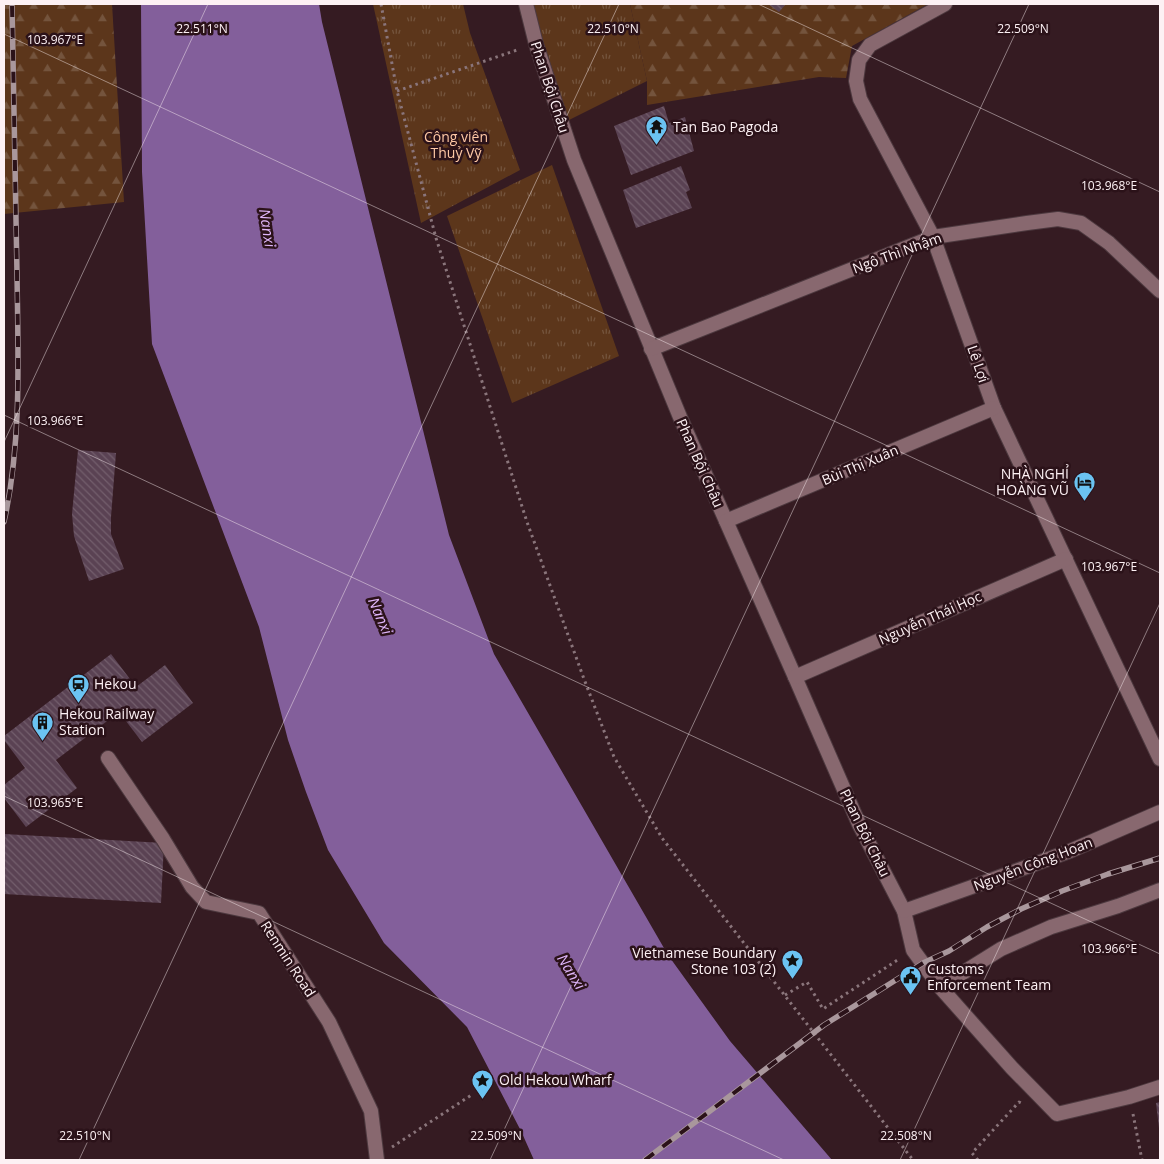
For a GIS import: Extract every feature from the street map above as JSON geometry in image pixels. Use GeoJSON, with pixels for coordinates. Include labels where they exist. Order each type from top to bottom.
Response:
{"type":"FeatureCollection","features":[{"type":"Feature","properties":{"kind":"street","name":"Phan Bội Châu"},"geometry":{"type":"LineString","coordinates":[[526,4],[536,44],[574,160],[680,417],[859,824],[904,911],[913,950]]}},
{"type":"Feature","properties":{"kind":"street","name":"Lê Lợi"},"geometry":{"type":"LineString","coordinates":[[945,4],[870,45],[859,60],[856,81],[860,100],[933,238],[994,408],[1160,759]]}},
{"type":"Feature","properties":{"kind":"street","name":"Ngô Thì Nhậm"},"geometry":{"type":"LineString","coordinates":[[651,348],[933,238],[1035,222],[1058,220],[1081,223],[1109,243],[1160,291]]}},
{"type":"Feature","properties":{"kind":"street","name":"Bùi Thị Xuân"},"geometry":{"type":"LineString","coordinates":[[726,521],[994,408]]}},
{"type":"Feature","properties":{"kind":"street","name":"Nguyễn Thái Học"},"geometry":{"type":"LineString","coordinates":[[795,677],[1066,559]]}},
{"type":"Feature","properties":{"kind":"street","name":"Renmin Road"},"geometry":{"type":"LineString","coordinates":[[108,758],[163,839],[192,887],[206,902],[259,913],[329,1022],[371,1111],[377,1159]]}},
{"type":"Feature","properties":{"kind":"street","name":"Nguyễn Công Hoan"},"geometry":{"type":"LineString","coordinates":[[904,911],[1061,854],[1160,812]]}},
{"type":"Feature","properties":{"kind":"street"},"geometry":{"type":"LineString","coordinates":[[940,987],[1009,945],[1051,927],[1118,906],[1160,890]]}},
{"type":"Feature","properties":{"kind":"street"},"geometry":{"type":"LineString","coordinates":[[913,950],[940,987],[1012,1068],[1057,1114],[1129,1097],[1160,1086]]}},
{"type":"Feature","properties":{"kind":"path"},"geometry":{"type":"LineString","coordinates":[[381,4],[398,91],[436,238],[521,503],[580,669],[614,757],[662,838],[913,1160]]}},
{"type":"Feature","properties":{"kind":"path"},"geometry":{"type":"LineString","coordinates":[[398,91],[536,44]]}},
{"type":"Feature","properties":{"kind":"path"},"geometry":{"type":"LineString","coordinates":[[786,995],[807,982],[823,1009],[913,950]]}},
{"type":"Feature","properties":{"kind":"path"},"geometry":{"type":"LineString","coordinates":[[377,1159],[473,1094]]}},
{"type":"Feature","properties":{"kind":"path"},"geometry":{"type":"LineString","coordinates":[[1129,1097],[1142,1160]]}},
{"type":"Feature","properties":{"kind":"path"},"geometry":{"type":"LineString","coordinates":[[978,1160],[972,1153],[1019,1102],[1026,1105]]}},
{"type":"Feature","properties":{"kind":"green space"},"geometry":{"type":"Polygon","coordinates":[[[4,4],[112,4],[124,202],[4,214],[4,4]]]}},
{"type":"Feature","properties":{"kind":"green space","name":"Công viên Thuỷ Vỹ"},"geometry":{"type":"Polygon","coordinates":[[[373,4],[463,4],[470,33],[520,170],[421,223],[373,4]]]}},
{"type":"Feature","properties":{"kind":"green space"},"geometry":{"type":"Polygon","coordinates":[[[519,4],[630,4],[647,81],[565,122],[520,13],[519,4]]]}},
{"type":"Feature","properties":{"kind":"green space"},"geometry":{"type":"Polygon","coordinates":[[[630,4],[928,4],[852,46],[846,78],[819,77],[647,105],[647,81],[630,4]]]}},
{"type":"Feature","properties":{"kind":"green space"},"geometry":{"type":"Polygon","coordinates":[[[552,165],[619,356],[512,403],[447,216],[552,165]]]}},
{"type":"Feature","properties":{"kind":"water","name":"Nanxi"},"geometry":{"type":"Polygon","coordinates":[[[141,4],[319,4],[449,535],[494,654],[668,955],[730,1041],[832,1160],[534,1160],[467,1027],[384,943],[328,850],[288,740],[259,627],[152,344],[142,172],[141,4]]]}},
{"type":"Feature","properties":{"kind":"building"},"geometry":{"type":"Polygon","coordinates":[[[768,4],[786,4],[779,12],[768,4]]]}},
{"type":"Feature","properties":{"kind":"building","name":"Tan Bao Pagoda"},"geometry":{"type":"Polygon","coordinates":[[[664,106],[669,123],[685,117],[694,151],[631,175],[614,126],[664,106]]]}},
{"type":"Feature","properties":{"kind":"building"},"geometry":{"type":"Polygon","coordinates":[[[681,166],[690,190],[686,192],[692,208],[636,228],[623,190],[681,166]]]}},
{"type":"Feature","properties":{"kind":"building"},"geometry":{"type":"Polygon","coordinates":[[[78,450],[116,453],[111,534],[124,569],[89,581],[74,536],[72,514],[78,450]]]}},
{"type":"Feature","properties":{"kind":"building","name":"Hekou Railway Station"},"geometry":{"type":"Polygon","coordinates":[[[111,654],[136,687],[165,665],[193,703],[142,742],[119,712],[56,760],[77,788],[26,827],[4,798],[4,785],[25,768],[4,740],[4,736],[111,654]]]}},
{"type":"Feature","properties":{"kind":"building"},"geometry":{"type":"Polygon","coordinates":[[[4,834],[164,843],[161,903],[4,894],[4,834]]]}},
{"type":"Feature","properties":{"kind":"building"},"geometry":{"type":"Polygon","coordinates":[[[1160,1102],[1160,1128],[1159,1128],[1156,1103],[1160,1102]]]}},
{"type":"Feature","properties":{"kind":"railway"},"geometry":{"type":"LineString","coordinates":[[4,522],[14,461],[18,398],[12,4]]}},
{"type":"Feature","properties":{"kind":"railway"},"geometry":{"type":"LineString","coordinates":[[645,1160],[824,1025],[923,963],[949,951],[987,927],[1021,909],[1108,874],[1160,858]]}},
{"type":"Feature","properties":{"kind":"place","name":"Tan Bao Pagoda"},"geometry":{"type":"Point","coordinates":[657,146]}},
{"type":"Feature","properties":{"kind":"place","name":"NHÀ NGHỈ HOÀNG VŨ"},"geometry":{"type":"Point","coordinates":[1085,501]}},
{"type":"Feature","properties":{"kind":"place","name":"Hekou"},"geometry":{"type":"Point","coordinates":[78,703]}},
{"type":"Feature","properties":{"kind":"place","name":"Hekou Railway Station"},"geometry":{"type":"Point","coordinates":[43,741]}},
{"type":"Feature","properties":{"kind":"place","name":"Vietnamese Boundary Stone 103 (2)"},"geometry":{"type":"Point","coordinates":[792,980]}},
{"type":"Feature","properties":{"kind":"place","name":"Customs Enforcement Team"},"geometry":{"type":"Point","coordinates":[911,996]}},
{"type":"Feature","properties":{"kind":"place","name":"Old Hekou Wharf"},"geometry":{"type":"Point","coordinates":[483,1099]}}]}
